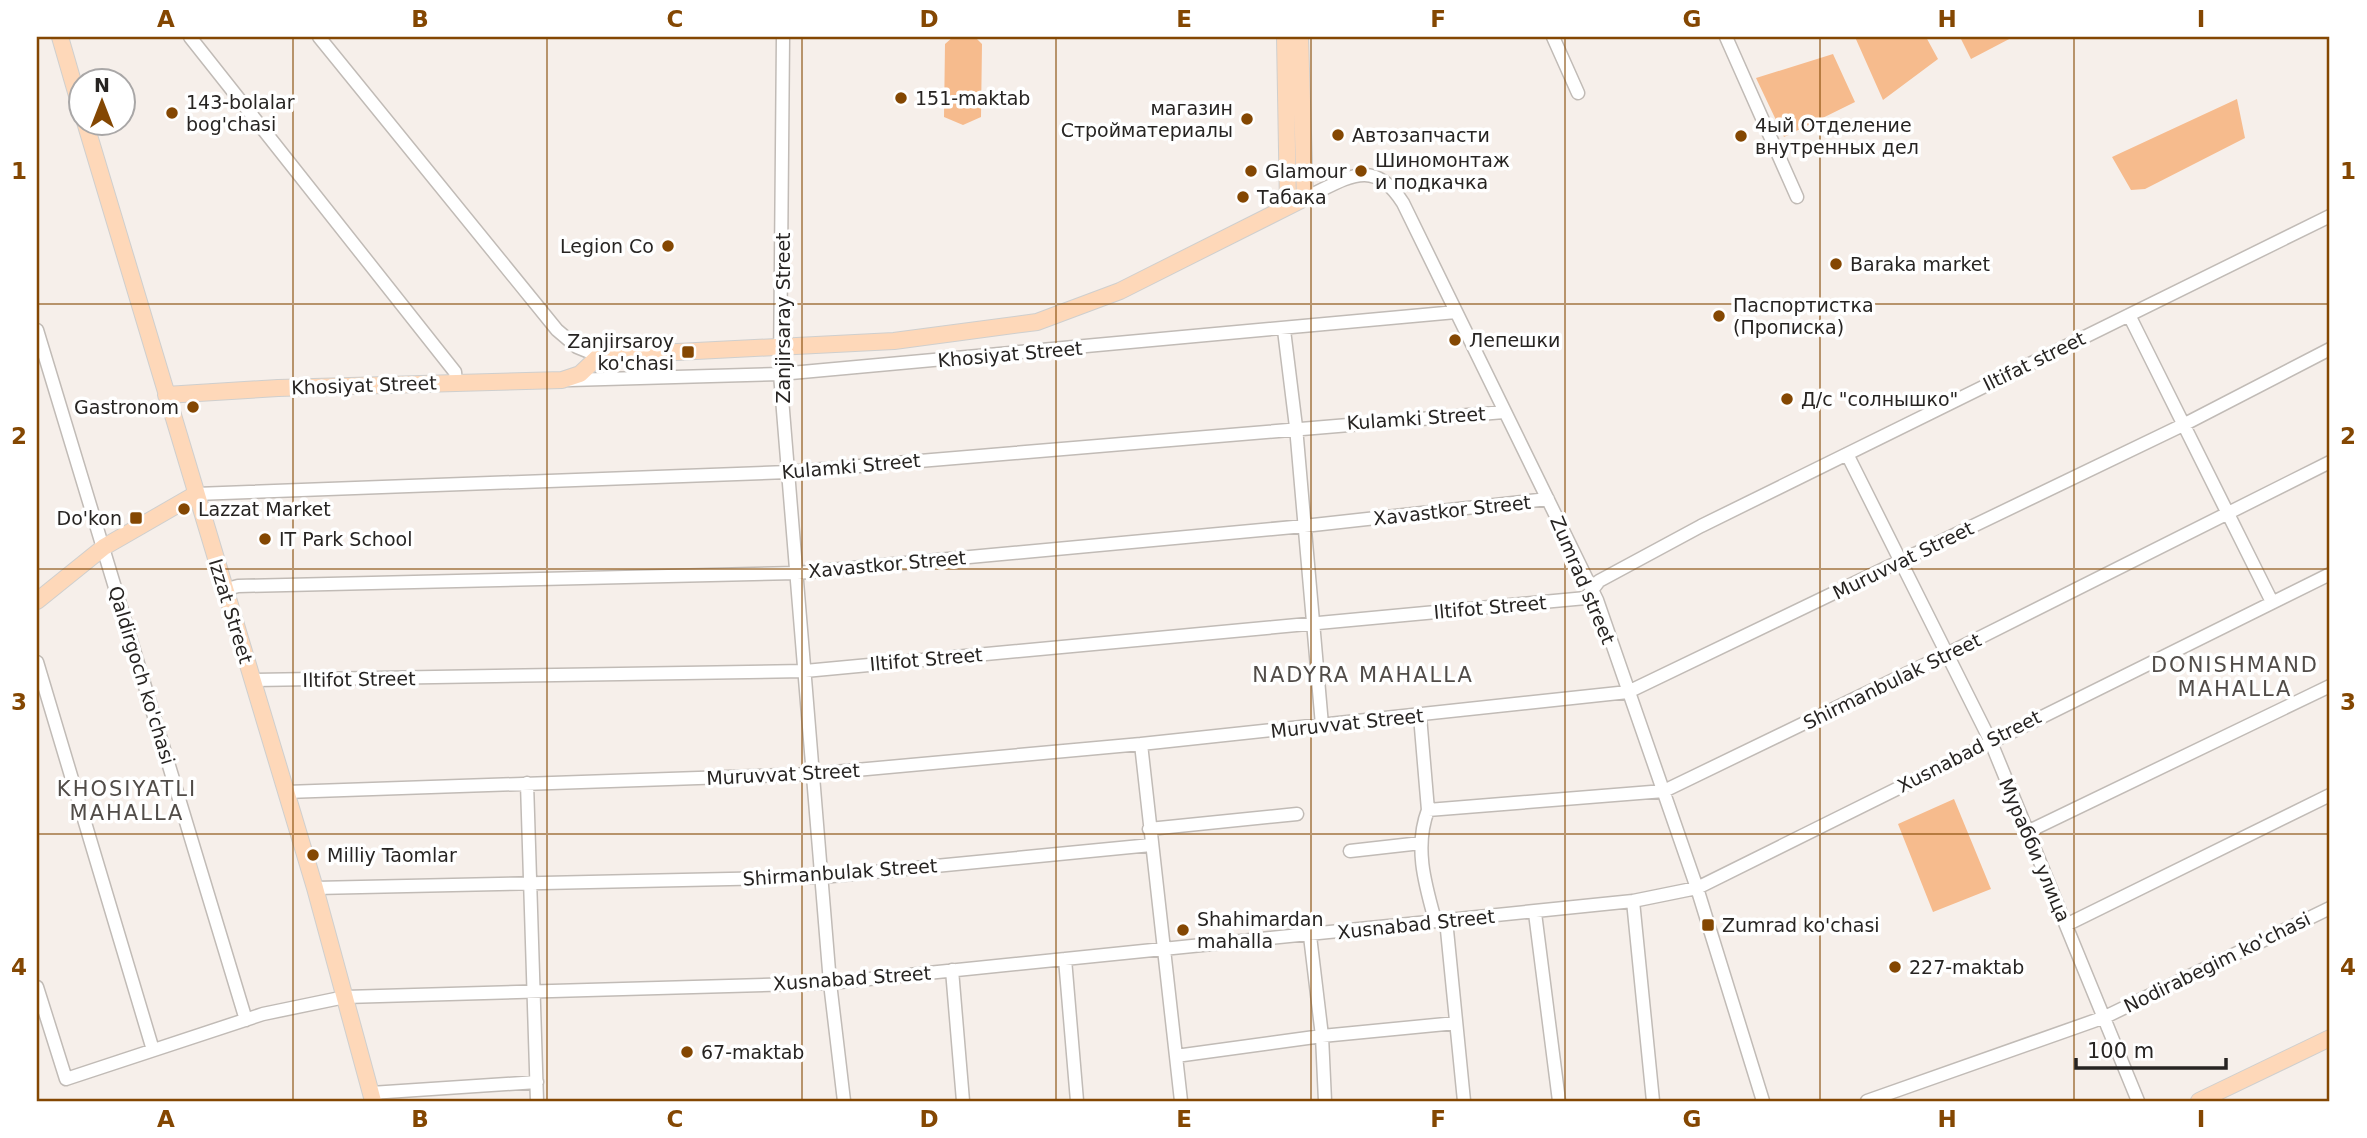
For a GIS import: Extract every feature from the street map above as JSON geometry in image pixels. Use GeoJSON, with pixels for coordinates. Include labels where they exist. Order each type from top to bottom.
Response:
{"type":"FeatureCollection","features":[{"type":"Feature","properties":{"kind":"main road"},"geometry":{"type":"LineString","coordinates":[[60,37],[68,66]]}},
{"type":"Feature","properties":{"kind":"main road"},"geometry":{"type":"LineString","coordinates":[[1285,37],[1288,206]]}},
{"type":"Feature","properties":{"kind":"main road"},"geometry":{"type":"LineString","coordinates":[[1300,37],[1305,198]]}},
{"type":"Feature","properties":{"kind":"main road","name":"Izzat Street"},"geometry":{"type":"LineString","coordinates":[[89,136],[315,888],[372,1097]]}},
{"type":"Feature","properties":{"kind":"main road","name":"Zumrad street"},"geometry":{"type":"LineString","coordinates":[[1288,206],[1305,198]]}},
{"type":"Feature","properties":{"kind":"main road","name":"Khosiyat Street"},"geometry":{"type":"LineString","coordinates":[[166,396],[177,392],[562,380],[580,374],[599,356],[894,341],[1051,319],[1120,291],[1288,206]]}},
{"type":"Feature","properties":{"kind":"main road"},"geometry":{"type":"LineString","coordinates":[[37,590],[102,542],[169,499],[195,494]]}},
{"type":"Feature","properties":{"kind":"main road"},"geometry":{"type":"LineString","coordinates":[[37,601],[102,542]]}},
{"type":"Feature","properties":{"kind":"main road"},"geometry":{"type":"LineString","coordinates":[[2199,1101],[2330,1038]]}},
{"type":"Feature","properties":{"kind":"street"},"geometry":{"type":"LineString","coordinates":[[190,37],[446,361],[454,372],[456,383]]}},
{"type":"Feature","properties":{"kind":"street"},"geometry":{"type":"LineString","coordinates":[[319,37],[557,330],[577,347],[599,356]]}},
{"type":"Feature","properties":{"kind":"street","name":"Zanjirsaray Street"},"geometry":{"type":"LineString","coordinates":[[783,37],[780,374],[830,983],[844,1101]]}},
{"type":"Feature","properties":{"kind":"street"},"geometry":{"type":"LineString","coordinates":[[1553,37],[1578,93]]}},
{"type":"Feature","properties":{"kind":"street"},"geometry":{"type":"LineString","coordinates":[[1726,37],[1797,197]]}},
{"type":"Feature","properties":{"kind":"street","name":"Zumrad street"},"geometry":{"type":"LineString","coordinates":[[1305,198],[1358,176],[1374,176],[1388,182],[1403,203],[1592,590],[1697,888],[1763,1101]]}},
{"type":"Feature","properties":{"kind":"street","name":"Iltifаt street"},"geometry":{"type":"LineString","coordinates":[[1592,590],[1599,581],[1701,526],[2330,216]]}},
{"type":"Feature","properties":{"kind":"street","name":"Khosiyat Street"},"geometry":{"type":"LineString","coordinates":[[562,380],[780,374],[1284,330],[1456,312]]}},
{"type":"Feature","properties":{"kind":"street"},"geometry":{"type":"LineString","coordinates":[[2129,315],[2272,602]]}},
{"type":"Feature","properties":{"kind":"street","name":"Qaldirgoch ko'chasi"},"geometry":{"type":"LineString","coordinates":[[37,330],[246,1020]]}},
{"type":"Feature","properties":{"kind":"street"},"geometry":{"type":"LineString","coordinates":[[1284,330],[1296,427],[1322,725]]}},
{"type":"Feature","properties":{"kind":"street","name":"Muruvvat Street"},"geometry":{"type":"LineString","coordinates":[[286,792],[812,774],[1420,716],[1628,692],[2185,424],[2330,349]]}},
{"type":"Feature","properties":{"kind":"street","name":"Kulamki Street"},"geometry":{"type":"LineString","coordinates":[[195,494],[788,472],[1296,427],[1504,412]]}},
{"type":"Feature","properties":{"kind":"street","name":"Мурабби улица"},"geometry":{"type":"LineString","coordinates":[[1847,454],[1990,740],[2138,1101]]}},
{"type":"Feature","properties":{"kind":"street","name":"Shirmаnbulak Street"},"geometry":{"type":"LineString","coordinates":[[1428,810],[1664,791],[1947,654],[2330,462]]}},
{"type":"Feature","properties":{"kind":"street","name":"Xavastkor Street"},"geometry":{"type":"LineString","coordinates":[[224,590],[238,586],[797,573],[1304,526],[1548,499]]}},
{"type":"Feature","properties":{"kind":"street","name":"Xusnabad Street"},"geometry":{"type":"LineString","coordinates":[[37,987],[66,1079],[246,1020],[345,996],[830,983],[1633,901],[1697,888],[1990,740],[2330,574]]}},
{"type":"Feature","properties":{"kind":"street","name":"Iltifot Street"},"geometry":{"type":"LineString","coordinates":[[253,680],[805,671],[1586,598],[1592,590]]}},
{"type":"Feature","properties":{"kind":"street"},"geometry":{"type":"LineString","coordinates":[[37,662],[153,1050]]}},
{"type":"Feature","properties":{"kind":"street"},"geometry":{"type":"LineString","coordinates":[[2027,832],[2330,687]]}},
{"type":"Feature","properties":{"kind":"street"},"geometry":{"type":"LineString","coordinates":[[1420,716],[1428,810],[1422,825],[1423,876],[1440,920],[1456,1023],[1464,1101]]}},
{"type":"Feature","properties":{"kind":"street"},"geometry":{"type":"LineString","coordinates":[[1141,744],[1181,1101]]}},
{"type":"Feature","properties":{"kind":"street"},"geometry":{"type":"LineString","coordinates":[[527,783],[537,1101]]}},
{"type":"Feature","properties":{"kind":"street"},"geometry":{"type":"LineString","coordinates":[[2066,925],[2330,795]]}},
{"type":"Feature","properties":{"kind":"street"},"geometry":{"type":"LineString","coordinates":[[1149,829],[1297,814]]}},
{"type":"Feature","properties":{"kind":"street"},"geometry":{"type":"LineString","coordinates":[[1350,851],[1421,843]]}},
{"type":"Feature","properties":{"kind":"street","name":"Shirmanbulak Street"},"geometry":{"type":"LineString","coordinates":[[315,888],[822,877],[1151,845]]}},
{"type":"Feature","properties":{"kind":"street"},"geometry":{"type":"LineString","coordinates":[[1633,901],[1653,1101]]}},
{"type":"Feature","properties":{"kind":"street","name":"Nodirabegim ko'chasi"},"geometry":{"type":"LineString","coordinates":[[1867,1101],[2105,1017],[2330,908]]}},
{"type":"Feature","properties":{"kind":"street"},"geometry":{"type":"LineString","coordinates":[[1535,913],[1559,1101]]}},
{"type":"Feature","properties":{"kind":"street"},"geometry":{"type":"LineString","coordinates":[[1310,936],[1322,1036],[1325,1101]]}},
{"type":"Feature","properties":{"kind":"street"},"geometry":{"type":"LineString","coordinates":[[1065,959],[1077,1101]]}},
{"type":"Feature","properties":{"kind":"street"},"geometry":{"type":"LineString","coordinates":[[952,970],[963,1101]]}},
{"type":"Feature","properties":{"kind":"street"},"geometry":{"type":"LineString","coordinates":[[1177,1056],[1322,1036],[1456,1023]]}},
{"type":"Feature","properties":{"kind":"street"},"geometry":{"type":"LineString","coordinates":[[372,1097],[537,1082]]}},
{"type":"Feature","properties":{"kind":"shaded area"},"geometry":{"type":"Polygon","coordinates":[[[953,37],[975,37],[982,44],[981,117],[963,125],[944,117],[945,44],[953,37]]]}},
{"type":"Feature","properties":{"kind":"shaded area"},"geometry":{"type":"Polygon","coordinates":[[[1855,37],[1926,37],[1938,59],[1883,100],[1855,37]]]}},
{"type":"Feature","properties":{"kind":"shaded area"},"geometry":{"type":"Polygon","coordinates":[[[1960,37],[2013,37],[1971,59],[1960,37]]]}},
{"type":"Feature","properties":{"kind":"shaded area"},"geometry":{"type":"Polygon","coordinates":[[[1833,54],[1855,102],[1784,137],[1756,78],[1833,54]]]}},
{"type":"Feature","properties":{"kind":"shaded area"},"geometry":{"type":"Polygon","coordinates":[[[2237,99],[2245,138],[2145,189],[2131,190],[2112,157],[2237,99]]]}},
{"type":"Feature","properties":{"kind":"shaded area"},"geometry":{"type":"Polygon","coordinates":[[[1954,799],[1991,889],[1933,912],[1898,824],[1954,799]]]}},
{"type":"Feature","properties":{"kind":"place","name":"151-maktab"},"geometry":{"type":"Point","coordinates":[901,98]}},
{"type":"Feature","properties":{"kind":"place","name":"143-bolalar bog'chasi"},"geometry":{"type":"Point","coordinates":[172,113]}},
{"type":"Feature","properties":{"kind":"place","name":"магазин Стройматериалы"},"geometry":{"type":"Point","coordinates":[1247,119]}},
{"type":"Feature","properties":{"kind":"place","name":"Автозапчасти"},"geometry":{"type":"Point","coordinates":[1338,135]}},
{"type":"Feature","properties":{"kind":"place","name":"4ый Отделение внутренных дел"},"geometry":{"type":"Point","coordinates":[1741,136]}},
{"type":"Feature","properties":{"kind":"place","name":"Glamour"},"geometry":{"type":"Point","coordinates":[1251,171]}},
{"type":"Feature","properties":{"kind":"place","name":"Шиномонтаж и подкачка"},"geometry":{"type":"Point","coordinates":[1361,171]}},
{"type":"Feature","properties":{"kind":"place","name":"Табака"},"geometry":{"type":"Point","coordinates":[1243,197]}},
{"type":"Feature","properties":{"kind":"place","name":"Legion Co"},"geometry":{"type":"Point","coordinates":[668,246]}},
{"type":"Feature","properties":{"kind":"place","name":"Baraka market"},"geometry":{"type":"Point","coordinates":[1836,264]}},
{"type":"Feature","properties":{"kind":"place","name":"Паспортистка (Прописка)"},"geometry":{"type":"Point","coordinates":[1719,316]}},
{"type":"Feature","properties":{"kind":"place","name":"Лепешки"},"geometry":{"type":"Point","coordinates":[1455,340]}},
{"type":"Feature","properties":{"kind":"place","name":"Zanjirsaroy ko'chasi"},"geometry":{"type":"Point","coordinates":[688,352]}},
{"type":"Feature","properties":{"kind":"place","name":"Д/с \"солнышко\""},"geometry":{"type":"Point","coordinates":[1787,399]}},
{"type":"Feature","properties":{"kind":"place","name":"Gastronom"},"geometry":{"type":"Point","coordinates":[193,407]}},
{"type":"Feature","properties":{"kind":"place","name":"Lazzat Market"},"geometry":{"type":"Point","coordinates":[184,509]}},
{"type":"Feature","properties":{"kind":"place","name":"Do'kon"},"geometry":{"type":"Point","coordinates":[136,518]}},
{"type":"Feature","properties":{"kind":"place","name":"IT Park School"},"geometry":{"type":"Point","coordinates":[265,539]}},
{"type":"Feature","properties":{"kind":"place","name":"Milliy Taomlar"},"geometry":{"type":"Point","coordinates":[313,855]}},
{"type":"Feature","properties":{"kind":"place","name":"Zumrad ko'chasi"},"geometry":{"type":"Point","coordinates":[1708,925]}},
{"type":"Feature","properties":{"kind":"place","name":"Shahimardan mahalla"},"geometry":{"type":"Point","coordinates":[1183,930]}},
{"type":"Feature","properties":{"kind":"place","name":"227-maktab"},"geometry":{"type":"Point","coordinates":[1895,967]}},
{"type":"Feature","properties":{"kind":"place","name":"67-maktab"},"geometry":{"type":"Point","coordinates":[687,1052]}},
{"type":"Feature","properties":{"kind":"district","name":"NADYRA MAHALLA"},"geometry":{"type":"Point","coordinates":[1363,675]}},
{"type":"Feature","properties":{"kind":"district","name":"DONISHMAND MAHALLA"},"geometry":{"type":"Point","coordinates":[2235,677]}},
{"type":"Feature","properties":{"kind":"district","name":"KHOSIYATLI MAHALLA"},"geometry":{"type":"Point","coordinates":[127,801]}}]}
